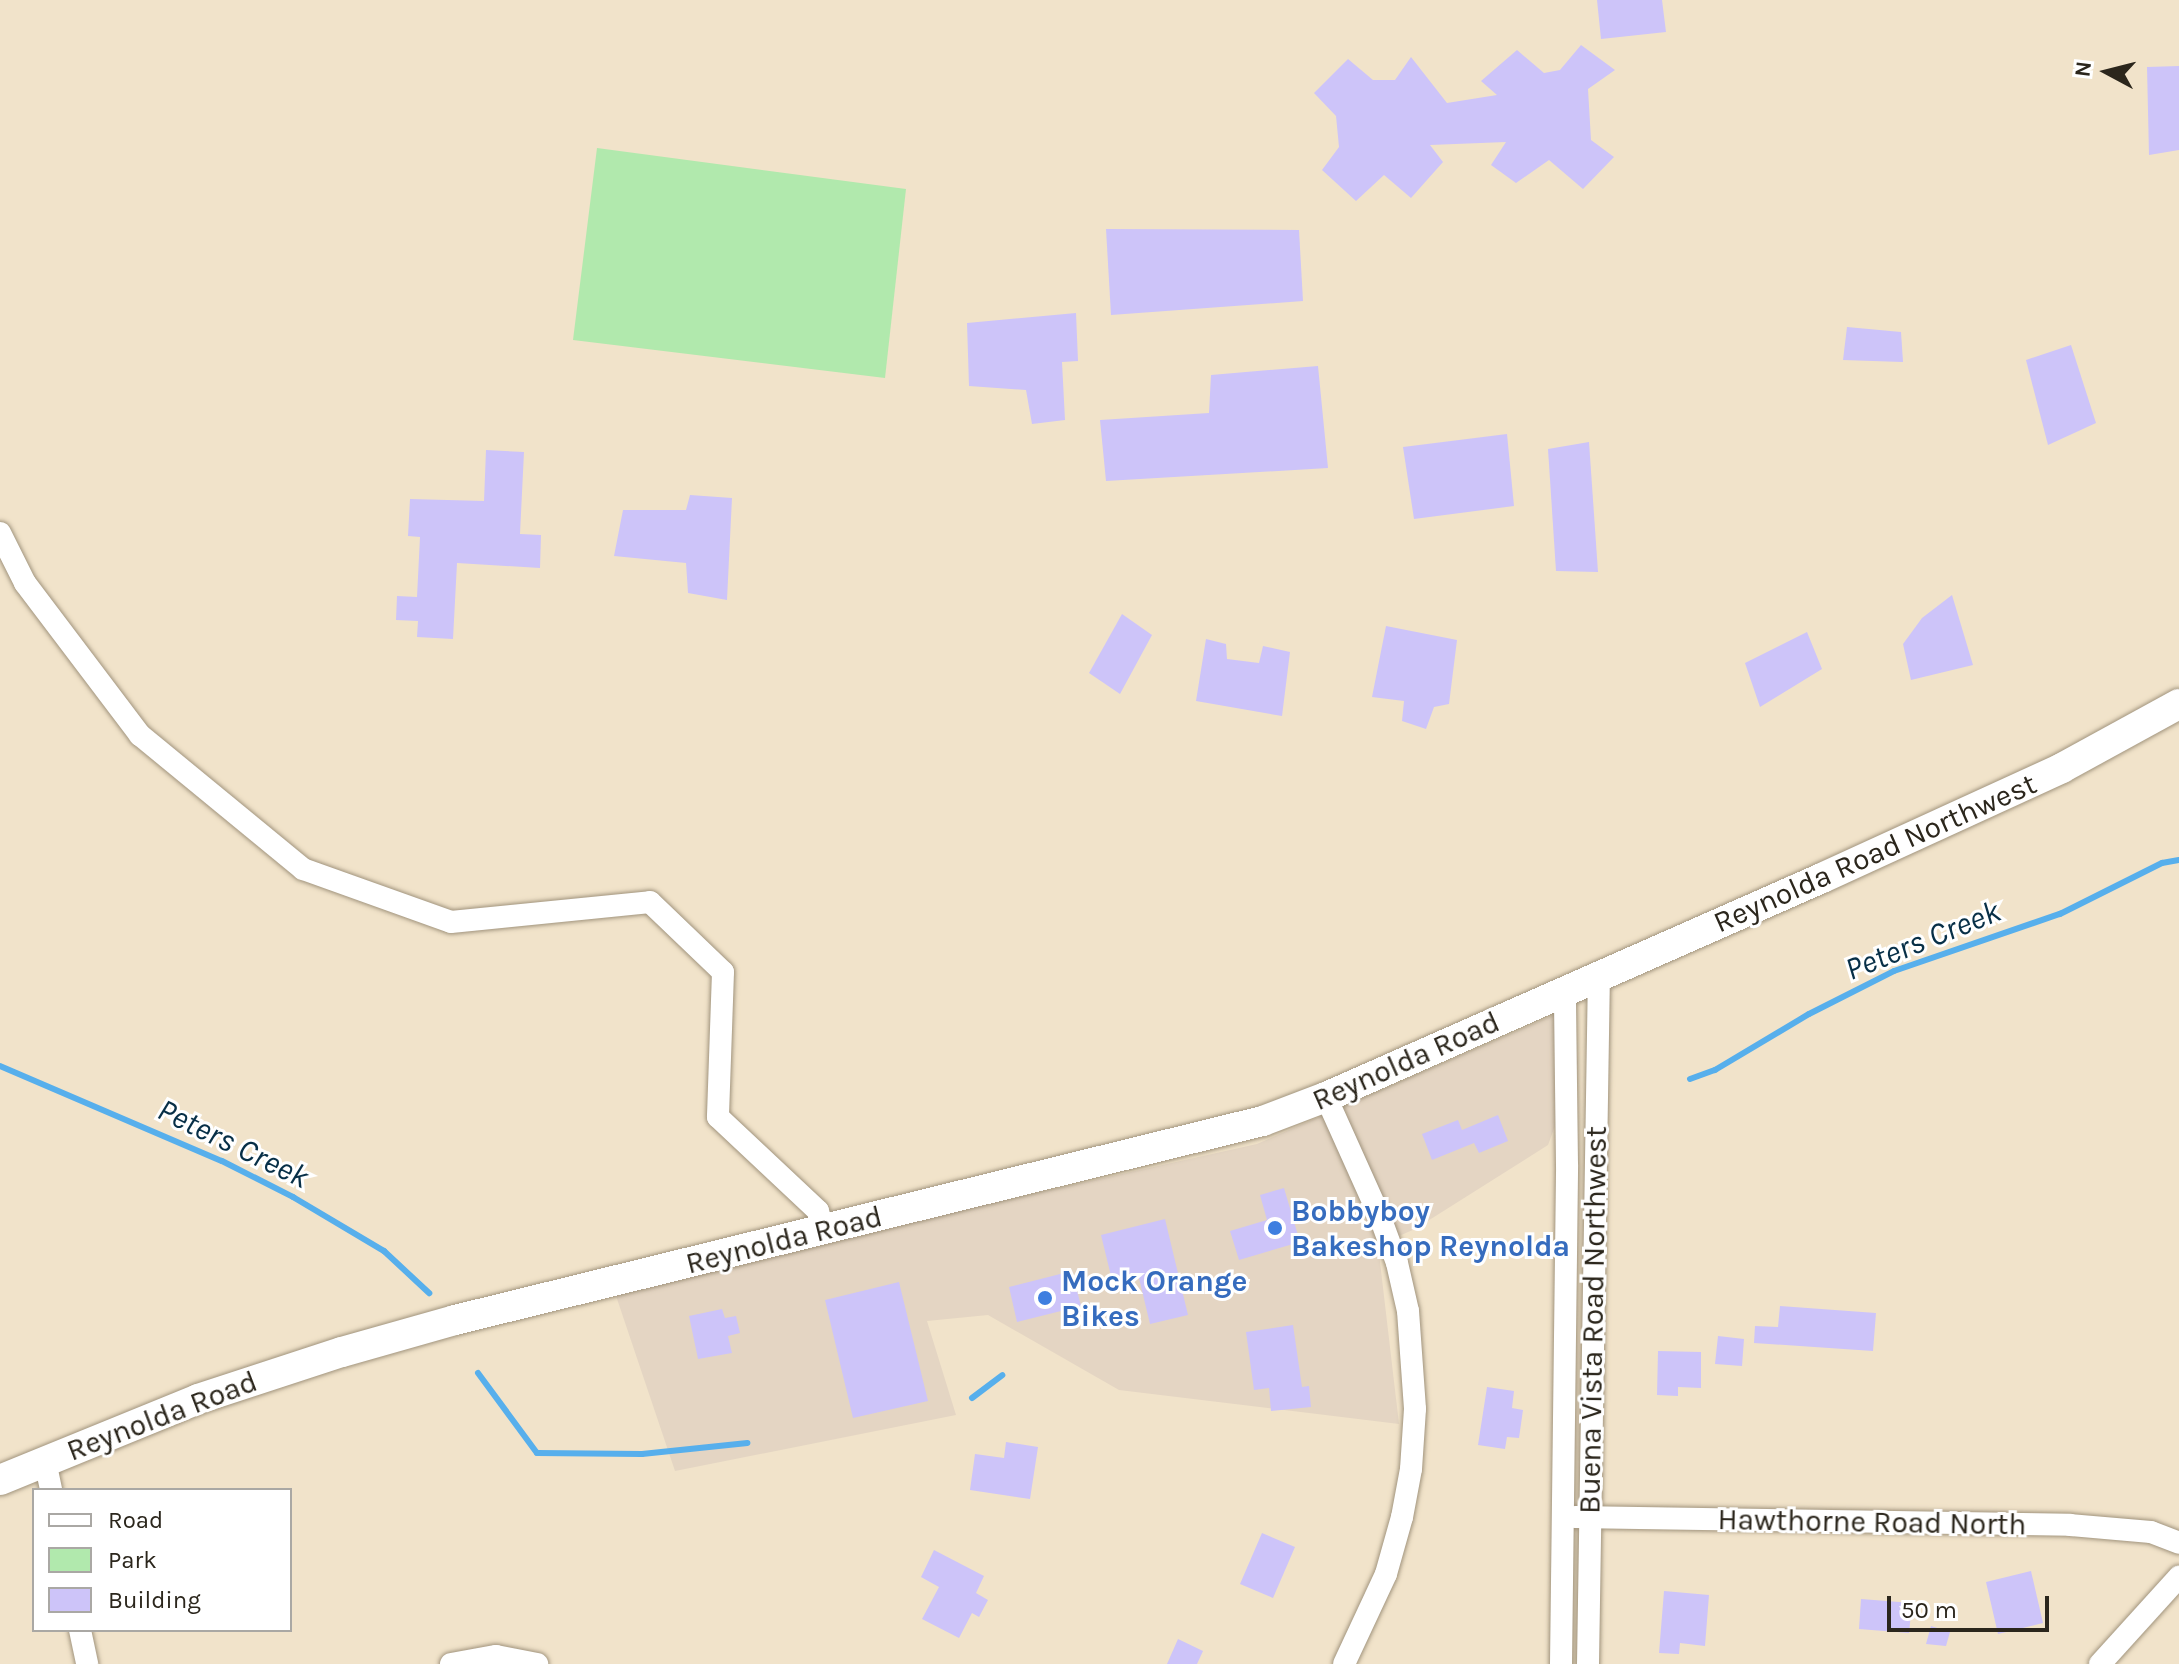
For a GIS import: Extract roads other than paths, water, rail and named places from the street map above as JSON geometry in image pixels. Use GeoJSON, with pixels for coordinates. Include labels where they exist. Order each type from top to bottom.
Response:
{"type":"FeatureCollection","features":[{"type":"Feature","properties":{"kind":"main road","name":"Reynolda Road Northwest"},"geometry":{"type":"LineString","coordinates":[[1565,992],[2062,768],[2179,704]]}},
{"type":"Feature","properties":{"kind":"main road","name":"Reynolda Road"},"geometry":{"type":"LineString","coordinates":[[0,1480],[198,1399],[342,1352],[455,1320],[1263,1121],[1326,1097],[1565,992]]}},
{"type":"Feature","properties":{"kind":"street"},"geometry":{"type":"LineString","coordinates":[[0,533],[25,583],[140,735],[303,869],[451,922],[650,902],[723,972],[718,1117],[818,1211],[823,1230]]}},
{"type":"Feature","properties":{"kind":"street","name":"Buena Vista Road Northwest"},"geometry":{"type":"LineString","coordinates":[[1588,1664],[1599,975]]}},
{"type":"Feature","properties":{"kind":"street","name":"Buena Vista Road Northwest"},"geometry":{"type":"LineString","coordinates":[[1561,1664],[1565,992]]}},
{"type":"Feature","properties":{"kind":"street"},"geometry":{"type":"LineString","coordinates":[[1326,1097],[1380,1217],[1397,1263],[1408,1311],[1415,1409],[1411,1469],[1402,1517],[1386,1574],[1344,1664]]}},
{"type":"Feature","properties":{"kind":"street"},"geometry":{"type":"LineString","coordinates":[[45,1461],[51,1488]]}},
{"type":"Feature","properties":{"kind":"street","name":"Hawthorne Road North"},"geometry":{"type":"LineString","coordinates":[[1562,1517],[2070,1525],[2151,1532],[2179,1543]]}},
{"type":"Feature","properties":{"kind":"street"},"geometry":{"type":"LineString","coordinates":[[2100,1664],[2179,1577]]}},
{"type":"Feature","properties":{"kind":"street"},"geometry":{"type":"LineString","coordinates":[[80,1632],[87,1664]]}},
{"type":"Feature","properties":{"kind":"street"},"geometry":{"type":"LineString","coordinates":[[451,1664],[496,1656],[537,1664]]}},
{"type":"Feature","properties":{"kind":"waterway","name":"Peters Creek"},"geometry":{"type":"LineString","coordinates":[[1690,1079],[1715,1070],[1809,1014],[1894,971],[2060,914],[2162,863],[2179,860]]}},
{"type":"Feature","properties":{"kind":"waterway","name":"Peters Creek"},"geometry":{"type":"LineString","coordinates":[[0,1066],[222,1161],[293,1197],[384,1251],[429,1293]]}},
{"type":"Feature","properties":{"kind":"waterway","name":"Peters Creek"},"geometry":{"type":"LineString","coordinates":[[478,1373],[537,1453],[642,1454],[747,1443]]}},
{"type":"Feature","properties":{"kind":"waterway","name":"Peters Creek"},"geometry":{"type":"LineString","coordinates":[[972,1398],[1002,1375]]}},
{"type":"Feature","properties":{"kind":"place","name":"Bobbyboy Bakeshop Reynolda"},"geometry":{"type":"Point","coordinates":[1275,1228]}},
{"type":"Feature","properties":{"kind":"place","name":"Mock Orange Bikes"},"geometry":{"type":"Point","coordinates":[1045,1298]}}]}
